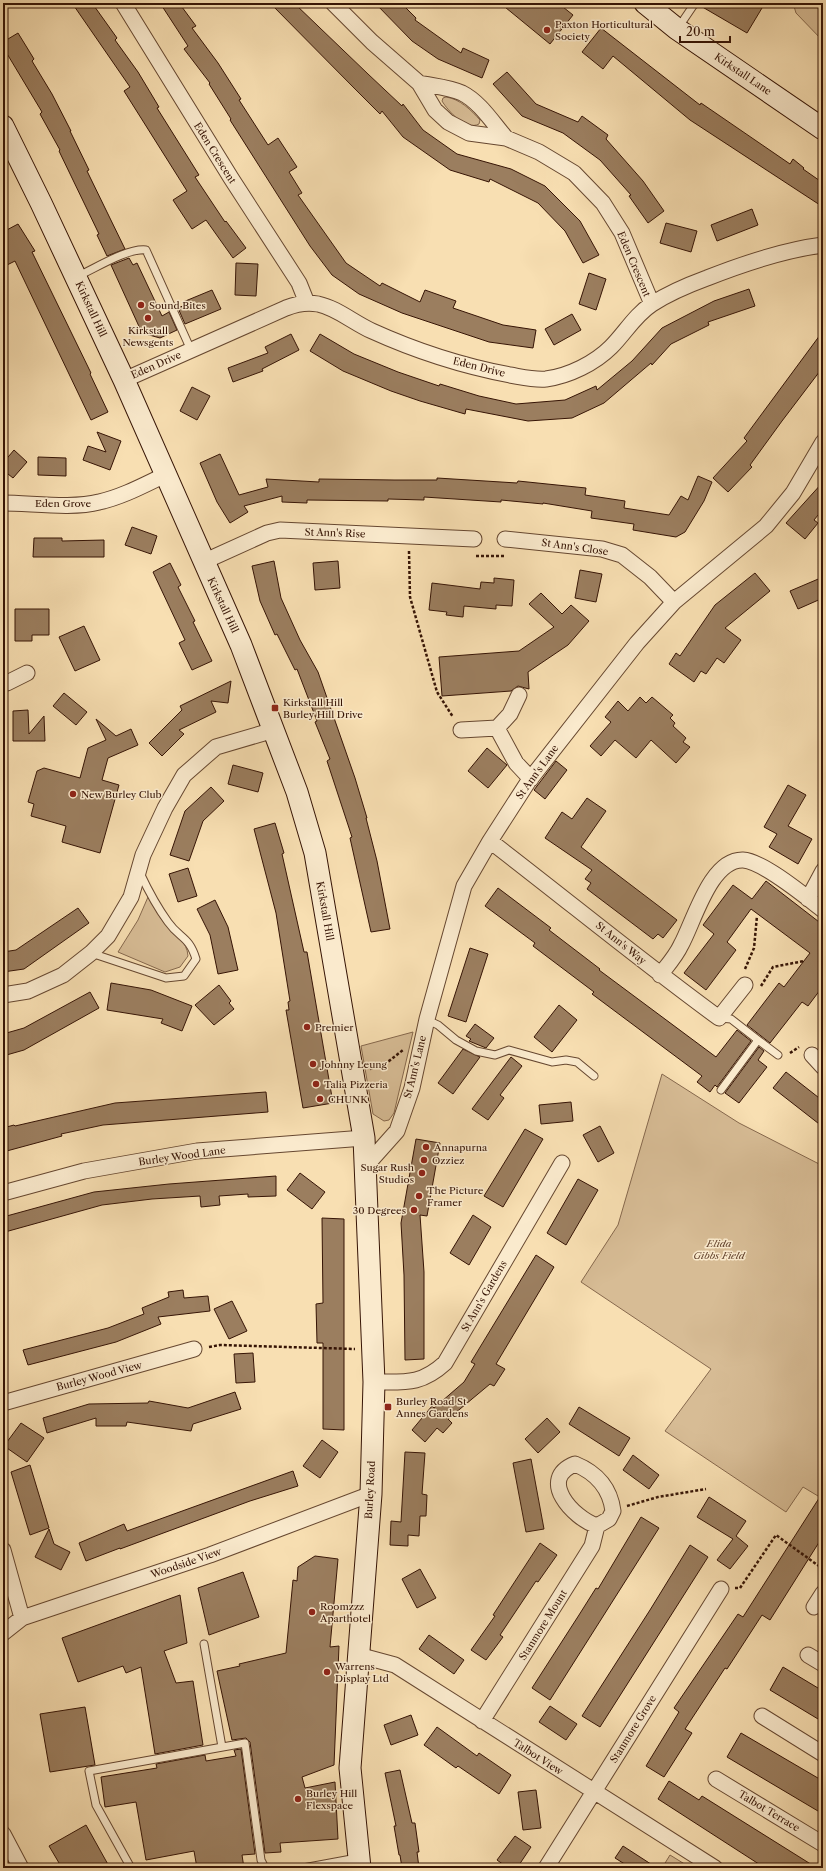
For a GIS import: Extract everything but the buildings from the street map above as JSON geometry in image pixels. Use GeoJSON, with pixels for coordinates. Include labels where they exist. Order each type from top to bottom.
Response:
{"type":"FeatureCollection","features":[{"type":"Feature","properties":{"kind":"street","name":"Eden Crescent"},"geometry":{"type":"LineString","coordinates":[[123,3],[230,178],[299,283],[307,303]]}},
{"type":"Feature","properties":{"kind":"street","name":"Eden Crescent"},"geometry":{"type":"LineString","coordinates":[[333,3],[372,42],[419,83],[435,110],[448,122],[469,133],[506,138],[538,152],[574,172],[603,203],[622,233],[652,304]]}},
{"type":"Feature","properties":{"kind":"street","name":"Kirkstall Lane"},"geometry":{"type":"LineString","coordinates":[[646,3],[677,30],[823,129]]}},
{"type":"Feature","properties":{"kind":"street","name":"Eden Crescent"},"geometry":{"type":"LineString","coordinates":[[419,83],[446,88],[462,94],[475,103],[506,138]]}},
{"type":"Feature","properties":{"kind":"street","name":"Kirkstall Hill"},"geometry":{"type":"LineString","coordinates":[[3,126],[124,380],[203,562],[241,645],[297,792],[315,853],[360,1111]]}},
{"type":"Feature","properties":{"kind":"street","name":"Eden Drive"},"geometry":{"type":"LineString","coordinates":[[124,380],[286,308],[307,303],[319,304],[331,308],[370,330],[418,350],[498,372],[546,379],[564,375],[596,359],[610,348],[638,316],[652,304],[670,294],[739,266],[779,253],[823,245]]}},
{"type":"Feature","properties":{"kind":"street","name":"St Ann's Lane"},"geometry":{"type":"LineString","coordinates":[[364,1168],[397,1131],[412,1088],[426,1020],[464,886],[490,841],[531,779],[637,643],[674,602],[766,526],[793,493],[823,442]]}},
{"type":"Feature","properties":{"kind":"street","name":"Eden Grove"},"geometry":{"type":"LineString","coordinates":[[3,503],[77,505],[98,503],[118,496],[165,475]]}},
{"type":"Feature","properties":{"kind":"street","name":"St Ann's Rise"},"geometry":{"type":"LineString","coordinates":[[203,562],[267,533],[280,530],[474,539]]}},
{"type":"Feature","properties":{"kind":"street","name":"St Ann's Close"},"geometry":{"type":"LineString","coordinates":[[505,539],[602,549],[622,555],[650,578],[674,602]]}},
{"type":"Feature","properties":{"kind":"street"},"geometry":{"type":"LineString","coordinates":[[3,683],[7,683],[27,673]]}},
{"type":"Feature","properties":{"kind":"street"},"geometry":{"type":"LineString","coordinates":[[461,730],[496,728],[510,714],[519,695]]}},
{"type":"Feature","properties":{"kind":"street"},"geometry":{"type":"LineString","coordinates":[[496,728],[516,762],[531,779]]}},
{"type":"Feature","properties":{"kind":"street"},"geometry":{"type":"LineString","coordinates":[[3,995],[28,991],[63,975],[91,953],[108,936],[131,897],[143,855],[165,808],[184,775],[216,747],[274,730]]}},
{"type":"Feature","properties":{"kind":"street","name":"St Ann's Way"},"geometry":{"type":"LineString","coordinates":[[490,841],[577,908],[660,975],[719,1018]]}},
{"type":"Feature","properties":{"kind":"street"},"geometry":{"type":"LineString","coordinates":[[660,975],[681,946],[709,884],[726,865],[743,860],[763,867],[823,910]]}},
{"type":"Feature","properties":{"kind":"street"},"geometry":{"type":"LineString","coordinates":[[808,899],[823,871]]}},
{"type":"Feature","properties":{"kind":"street"},"geometry":{"type":"LineString","coordinates":[[719,1018],[745,985]]}},
{"type":"Feature","properties":{"kind":"street"},"geometry":{"type":"LineString","coordinates":[[812,1054],[823,1067]]}},
{"type":"Feature","properties":{"kind":"street","name":"Burley Road"},"geometry":{"type":"LineString","coordinates":[[360,1111],[364,1138],[364,1168],[374,1382],[371,1494],[350,1768],[360,1863]]}},
{"type":"Feature","properties":{"kind":"street","name":"Burley Wood Lane"},"geometry":{"type":"LineString","coordinates":[[3,1193],[84,1171],[197,1152],[364,1138]]}},
{"type":"Feature","properties":{"kind":"street","name":"St Ann's Gardens"},"geometry":{"type":"LineString","coordinates":[[374,1382],[411,1382],[434,1373],[445,1363],[562,1163]]}},
{"type":"Feature","properties":{"kind":"street","name":"Burley Wood View"},"geometry":{"type":"LineString","coordinates":[[3,1403],[194,1349]]}},
{"type":"Feature","properties":{"kind":"street"},"geometry":{"type":"LineString","coordinates":[[575,1464],[585,1468],[602,1482],[610,1494],[613,1511],[609,1519],[597,1526],[586,1522],[571,1510],[560,1494],[559,1485],[562,1475],[567,1467],[575,1464]]}},
{"type":"Feature","properties":{"kind":"street","name":"Woodside View"},"geometry":{"type":"LineString","coordinates":[[3,1633],[22,1618],[210,1555],[371,1494]]}},
{"type":"Feature","properties":{"kind":"street","name":"Stanmore Mount"},"geometry":{"type":"LineString","coordinates":[[482,1721],[592,1546],[597,1526]]}},
{"type":"Feature","properties":{"kind":"street"},"geometry":{"type":"LineString","coordinates":[[3,1550],[22,1618]]}},
{"type":"Feature","properties":{"kind":"street","name":"Stanmore Grove"},"geometry":{"type":"LineString","coordinates":[[546,1868],[721,1589]]}},
{"type":"Feature","properties":{"kind":"street"},"geometry":{"type":"LineString","coordinates":[[814,1607],[823,1593]]}},
{"type":"Feature","properties":{"kind":"street","name":"Talbot View"},"geometry":{"type":"LineString","coordinates":[[358,1655],[396,1665],[593,1792],[715,1868]]}},
{"type":"Feature","properties":{"kind":"street"},"geometry":{"type":"LineString","coordinates":[[808,1655],[823,1664]]}},
{"type":"Feature","properties":{"kind":"street"},"geometry":{"type":"LineString","coordinates":[[762,1716],[823,1754]]}},
{"type":"Feature","properties":{"kind":"street","name":"Talbot Terrace"},"geometry":{"type":"LineString","coordinates":[[716,1779],[823,1844]]}},
{"type":"Feature","properties":{"kind":"street"},"geometry":{"type":"LineString","coordinates":[[3,1836],[21,1868]]}},
{"type":"Feature","properties":{"kind":"lane"},"geometry":{"type":"LineString","coordinates":[[677,30],[695,3]]}},
{"type":"Feature","properties":{"kind":"lane"},"geometry":{"type":"LineString","coordinates":[[76,277],[126,254],[139,250],[146,250],[191,350]]}},
{"type":"Feature","properties":{"kind":"lane"},"geometry":{"type":"LineString","coordinates":[[91,953],[166,978],[184,976],[196,958],[192,945],[169,924],[154,901],[139,873]]}},
{"type":"Feature","properties":{"kind":"lane"},"geometry":{"type":"LineString","coordinates":[[719,1018],[731,1019],[778,1055]]}},
{"type":"Feature","properties":{"kind":"lane"},"geometry":{"type":"LineString","coordinates":[[426,1020],[438,1025],[456,1040],[476,1051],[495,1055],[509,1050],[552,1062],[566,1060],[577,1062],[594,1076]]}},
{"type":"Feature","properties":{"kind":"lane"},"geometry":{"type":"LineString","coordinates":[[721,1090],[758,1040]]}},
{"type":"Feature","properties":{"kind":"lane"},"geometry":{"type":"LineString","coordinates":[[204,1644],[222,1747]]}},
{"type":"Feature","properties":{"kind":"lane"},"geometry":{"type":"LineString","coordinates":[[131,1868],[96,1805],[89,1771],[245,1743],[261,1860],[265,1868]]}},
{"type":"Feature","properties":{"kind":"lane"},"geometry":{"type":"LineString","coordinates":[[303,1868],[360,1863]]}},
{"type":"Feature","properties":{"kind":"path"},"geometry":{"type":"LineString","coordinates":[[409,536],[410,598],[437,692],[461,730]]}},
{"type":"Feature","properties":{"kind":"path"},"geometry":{"type":"LineString","coordinates":[[474,539],[474,556],[504,556],[505,539]]}},
{"type":"Feature","properties":{"kind":"path"},"geometry":{"type":"LineString","coordinates":[[757,916],[754,948],[745,968],[745,985],[756,993],[773,967],[804,961]]}},
{"type":"Feature","properties":{"kind":"path"},"geometry":{"type":"LineString","coordinates":[[354,1073],[379,1066],[390,1061],[410,1043],[422,1043]]}},
{"type":"Feature","properties":{"kind":"path"},"geometry":{"type":"LineString","coordinates":[[194,1349],[220,1345],[373,1349]]}},
{"type":"Feature","properties":{"kind":"path"},"geometry":{"type":"LineString","coordinates":[[613,1511],[658,1497],[706,1489]]}},
{"type":"Feature","properties":{"kind":"path"},"geometry":{"type":"LineString","coordinates":[[721,1589],[740,1588],[776,1534],[823,1569]]}},
{"type":"Feature","properties":{"kind":"green space"},"geometry":{"type":"Polygon","coordinates":[[[793,3],[823,3],[823,41],[796,13],[793,3]]]}},
{"type":"Feature","properties":{"kind":"green space"},"geometry":{"type":"Polygon","coordinates":[[[446,97],[456,100],[469,109],[480,120],[479,124],[469,125],[453,115],[442,101],[443,98],[446,97]]]}},
{"type":"Feature","properties":{"kind":"green space"},"geometry":{"type":"Polygon","coordinates":[[[148,897],[170,930],[186,947],[188,956],[180,967],[165,972],[118,952],[138,920],[148,897]]]}},
{"type":"Feature","properties":{"kind":"green space"},"geometry":{"type":"Polygon","coordinates":[[[413,1032],[394,1113],[389,1120],[384,1121],[373,1114],[361,1046],[413,1032]]]}},
{"type":"Feature","properties":{"kind":"green space","name":"Elida Gibbs Field"},"geometry":{"type":"Polygon","coordinates":[[[662,1074],[739,1123],[823,1166],[823,1499],[803,1487],[786,1512],[665,1431],[711,1369],[581,1282],[618,1225],[662,1074]]]}},
{"type":"Feature","properties":{"kind":"green space"},"geometry":{"type":"Polygon","coordinates":[[[670,1855],[691,1868],[662,1868],[670,1855]]]}},
{"type":"Feature","properties":{"kind":"place","name":"Paxton Horticultural Society"},"geometry":{"type":"Point","coordinates":[547,30]}},
{"type":"Feature","properties":{"kind":"place","name":"Sound Bites"},"geometry":{"type":"Point","coordinates":[141,305]}},
{"type":"Feature","properties":{"kind":"place","name":"Kirkstall Newsgents"},"geometry":{"type":"Point","coordinates":[148,318]}},
{"type":"Feature","properties":{"kind":"place","name":"Kirkstall Hill Burley Hill Drive"},"geometry":{"type":"Point","coordinates":[275,708]}},
{"type":"Feature","properties":{"kind":"place","name":"New Burley Club"},"geometry":{"type":"Point","coordinates":[73,794]}},
{"type":"Feature","properties":{"kind":"place","name":"Premier"},"geometry":{"type":"Point","coordinates":[307,1027]}},
{"type":"Feature","properties":{"kind":"place","name":"Johnny Leung"},"geometry":{"type":"Point","coordinates":[313,1064]}},
{"type":"Feature","properties":{"kind":"place","name":"Talia Pizzeria"},"geometry":{"type":"Point","coordinates":[316,1084]}},
{"type":"Feature","properties":{"kind":"place","name":"CHUNK"},"geometry":{"type":"Point","coordinates":[320,1099]}},
{"type":"Feature","properties":{"kind":"place","name":"Annapurna"},"geometry":{"type":"Point","coordinates":[426,1147]}},
{"type":"Feature","properties":{"kind":"place","name":"Ozziez"},"geometry":{"type":"Point","coordinates":[424,1160]}},
{"type":"Feature","properties":{"kind":"place","name":"Sugar Rush Studios"},"geometry":{"type":"Point","coordinates":[422,1173]}},
{"type":"Feature","properties":{"kind":"place","name":"The Picture Framer"},"geometry":{"type":"Point","coordinates":[419,1196]}},
{"type":"Feature","properties":{"kind":"place","name":"30 Degrees"},"geometry":{"type":"Point","coordinates":[414,1210]}},
{"type":"Feature","properties":{"kind":"place","name":"Burley Road St Annes Gardens"},"geometry":{"type":"Point","coordinates":[388,1407]}},
{"type":"Feature","properties":{"kind":"place","name":"Roomzzz Aparthotel"},"geometry":{"type":"Point","coordinates":[312,1612]}},
{"type":"Feature","properties":{"kind":"place","name":"Warrens Display Ltd"},"geometry":{"type":"Point","coordinates":[327,1672]}},
{"type":"Feature","properties":{"kind":"place","name":"Burley Hill Flexspace"},"geometry":{"type":"Point","coordinates":[298,1799]}}]}
